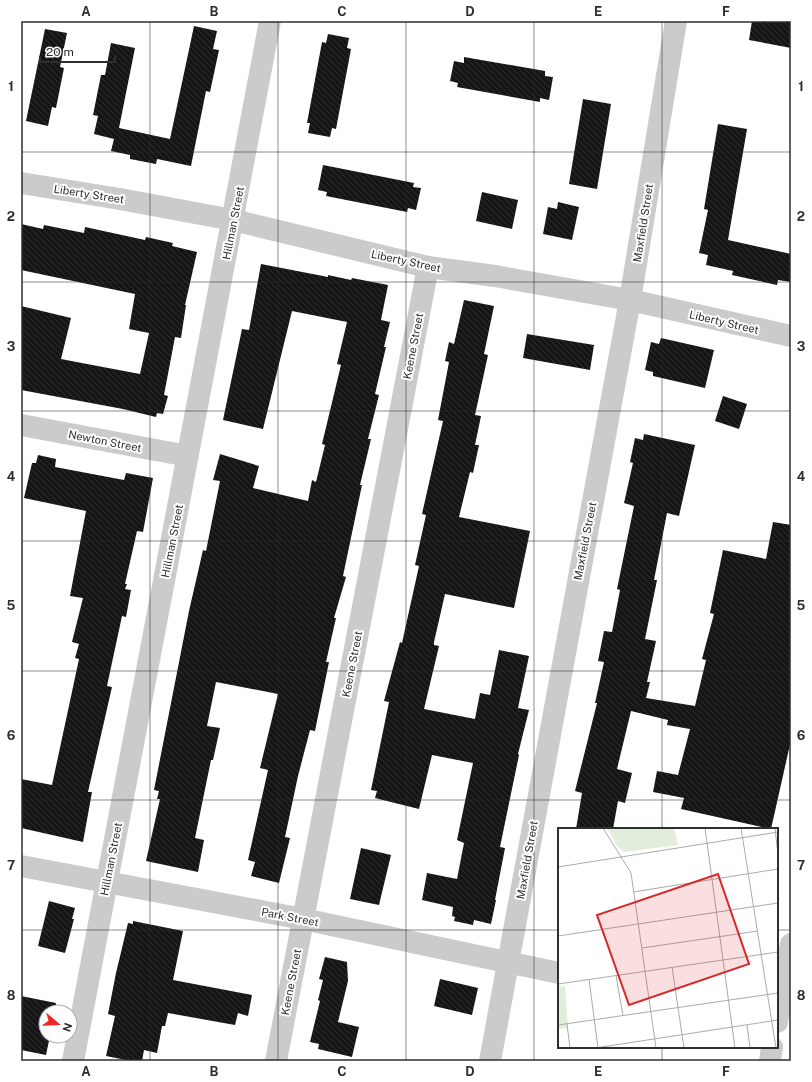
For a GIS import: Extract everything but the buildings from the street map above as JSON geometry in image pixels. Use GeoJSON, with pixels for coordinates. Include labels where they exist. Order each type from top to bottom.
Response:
{"type":"FeatureCollection","features":[{"type":"Feature","properties":{"kind":"street","name":"Hillman Street"},"geometry":{"type":"LineString","coordinates":[[73,1061],[270,21]]}},
{"type":"Feature","properties":{"kind":"street","name":"Maxfield Street"},"geometry":{"type":"LineString","coordinates":[[490,1061],[630,300],[676,21]]}},
{"type":"Feature","properties":{"kind":"street","name":"Liberty Street"},"geometry":{"type":"LineString","coordinates":[[21,183],[120,199],[233,220],[428,266],[495,276],[630,300],[791,336]]}},
{"type":"Feature","properties":{"kind":"street","name":"Keene Street"},"geometry":{"type":"LineString","coordinates":[[276,1061],[428,266]]}},
{"type":"Feature","properties":{"kind":"street","name":"Newton Street"},"geometry":{"type":"LineString","coordinates":[[21,425],[188,456]]}},
{"type":"Feature","properties":{"kind":"street","name":"Park Street"},"geometry":{"type":"LineString","coordinates":[[21,866],[303,920],[558,973]]}},
{"type":"Feature","properties":{"kind":"street"},"geometry":{"type":"LineString","coordinates":[[781,1018],[791,944]]}},
{"type":"Feature","properties":{"kind":"street"},"geometry":{"type":"LineString","coordinates":[[770,1061],[772,1048]]}}]}
